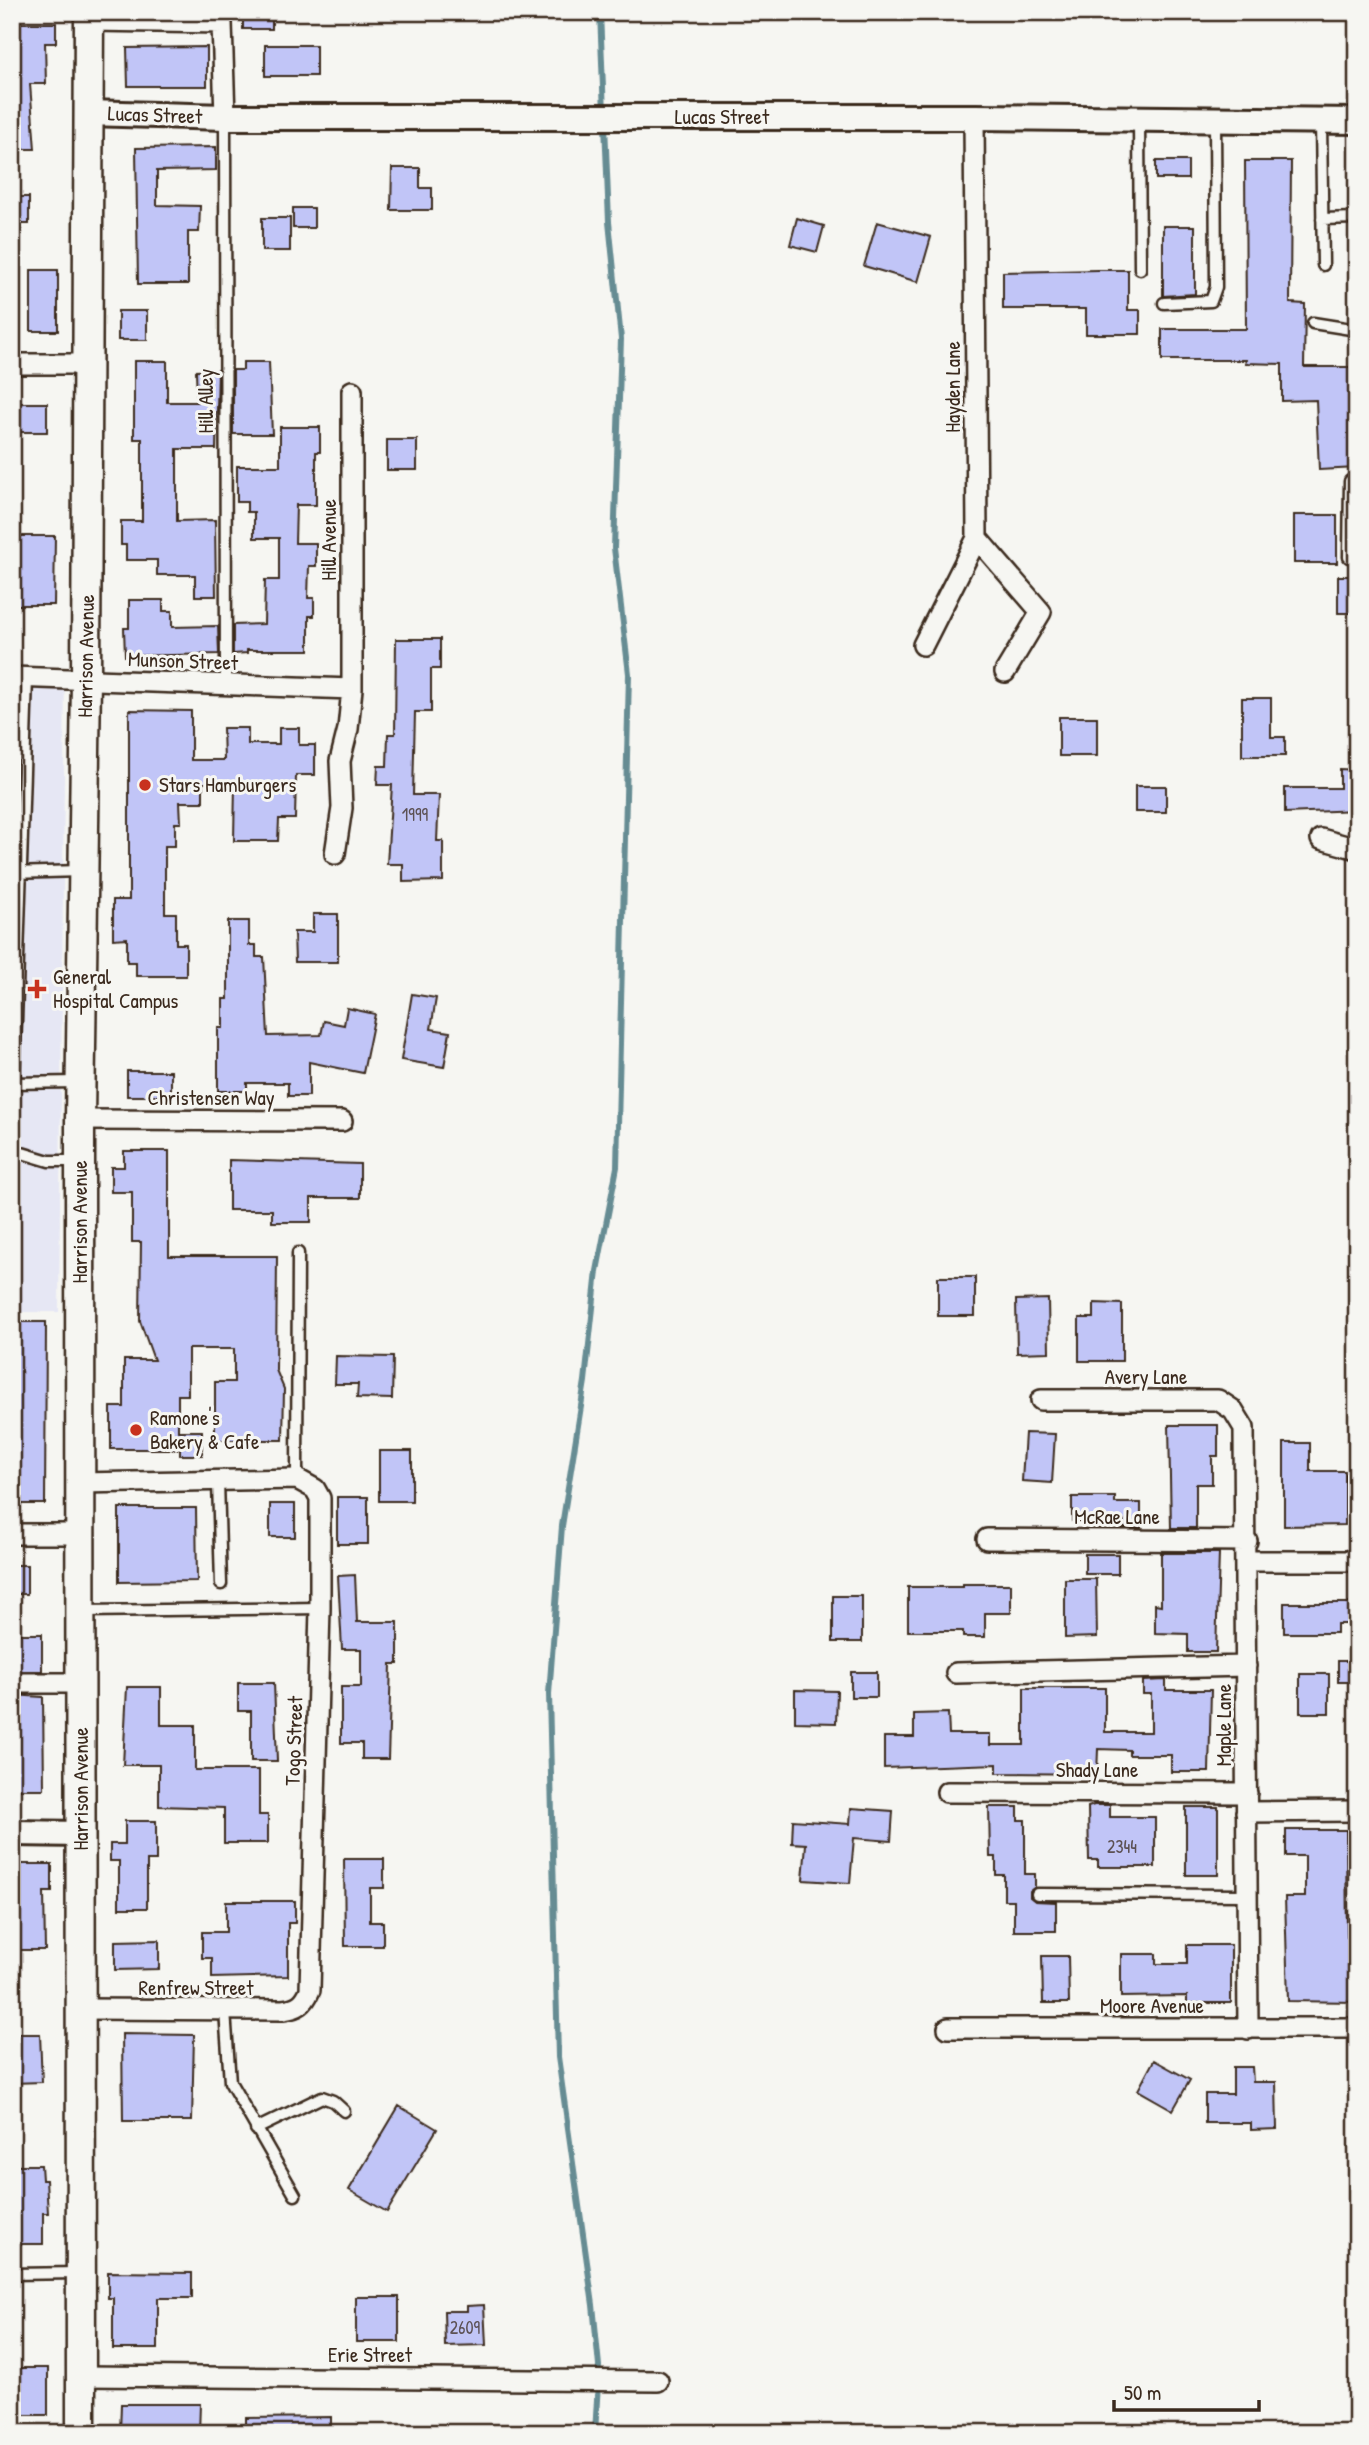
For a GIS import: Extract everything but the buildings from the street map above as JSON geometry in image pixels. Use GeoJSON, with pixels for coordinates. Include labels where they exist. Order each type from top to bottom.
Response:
{"type":"FeatureCollection","features":[{"type":"Feature","properties":{"kind":"main road","name":"Harrison Avenue"},"geometry":{"type":"LineString","coordinates":[[81,2433],[83,2009],[80,1120],[89,364],[89,17]]}},
{"type":"Feature","properties":{"kind":"street"},"geometry":{"type":"LineString","coordinates":[[89,17],[222,23],[225,117]]}},
{"type":"Feature","properties":{"kind":"street","name":"Lucas Street"},"geometry":{"type":"LineString","coordinates":[[88,113],[225,117],[974,117],[1357,121]]}},
{"type":"Feature","properties":{"kind":"street","name":"Hayden Lane"},"geometry":{"type":"LineString","coordinates":[[923,645],[977,538],[974,117]]}},
{"type":"Feature","properties":{"kind":"street"},"geometry":{"type":"LineString","coordinates":[[12,364],[89,364]]}},
{"type":"Feature","properties":{"kind":"street","name":"Hill Avenue"},"geometry":{"type":"LineString","coordinates":[[335,854],[342,808],[340,761],[348,729],[352,689],[352,391]]}},
{"type":"Feature","properties":{"kind":"street"},"geometry":{"type":"LineString","coordinates":[[977,538],[1041,612],[1005,672]]}},
{"type":"Feature","properties":{"kind":"street","name":"Munson Street"},"geometry":{"type":"LineString","coordinates":[[20,677],[352,689]]}},
{"type":"Feature","properties":{"kind":"street"},"geometry":{"type":"LineString","coordinates":[[1321,839],[1357,849]]}},
{"type":"Feature","properties":{"kind":"street","name":"Christensen Way"},"geometry":{"type":"LineString","coordinates":[[80,1120],[342,1121]]}},
{"type":"Feature","properties":{"kind":"street","name":"Avery Lane"},"geometry":{"type":"LineString","coordinates":[[1041,1400],[1218,1400],[1234,1410],[1242,1422]]}},
{"type":"Feature","properties":{"kind":"street","name":"Maple Lane"},"geometry":{"type":"LineString","coordinates":[[1242,1422],[1247,1445],[1248,2029]]}},
{"type":"Feature","properties":{"kind":"street"},"geometry":{"type":"LineString","coordinates":[[80,1483],[304,1482]]}},
{"type":"Feature","properties":{"kind":"street","name":"Togo Street"},"geometry":{"type":"LineString","coordinates":[[304,1482],[320,1497],[320,1608],[310,1990],[305,2000]]}},
{"type":"Feature","properties":{"kind":"street"},"geometry":{"type":"LineString","coordinates":[[12,1534],[80,1534]]}},
{"type":"Feature","properties":{"kind":"street","name":"McRae Lane"},"geometry":{"type":"LineString","coordinates":[[987,1539],[1247,1551],[1357,1561]]}},
{"type":"Feature","properties":{"kind":"street"},"geometry":{"type":"LineString","coordinates":[[956,1674],[1247,1666]]}},
{"type":"Feature","properties":{"kind":"street"},"geometry":{"type":"LineString","coordinates":[[12,1684],[81,1684]]}},
{"type":"Feature","properties":{"kind":"street","name":"Shady Lane"},"geometry":{"type":"LineString","coordinates":[[947,1792],[1247,1802],[1357,1811]]}},
{"type":"Feature","properties":{"kind":"street"},"geometry":{"type":"LineString","coordinates":[[12,1833],[82,1834]]}},
{"type":"Feature","properties":{"kind":"street","name":"Renfrew Street"},"geometry":{"type":"LineString","coordinates":[[83,2009],[293,2009],[305,2000]]}},
{"type":"Feature","properties":{"kind":"street","name":"Moore Avenue"},"geometry":{"type":"LineString","coordinates":[[948,2028],[1357,2028]]}},
{"type":"Feature","properties":{"kind":"street","name":"Erie Street"},"geometry":{"type":"LineString","coordinates":[[82,2376],[658,2381]]}},
{"type":"Feature","properties":{"kind":"lane","name":"Hill Alley"},"geometry":{"type":"LineString","coordinates":[[225,117],[226,686]]}},
{"type":"Feature","properties":{"kind":"lane"},"geometry":{"type":"LineString","coordinates":[[1139,119],[1140,269]]}},
{"type":"Feature","properties":{"kind":"lane"},"geometry":{"type":"LineString","coordinates":[[1164,303],[1211,301],[1216,287],[1215,120]]}},
{"type":"Feature","properties":{"kind":"lane"},"geometry":{"type":"LineString","coordinates":[[1321,121],[1323,265]]}},
{"type":"Feature","properties":{"kind":"lane"},"geometry":{"type":"LineString","coordinates":[[1322,219],[1357,219]]}},
{"type":"Feature","properties":{"kind":"lane"},"geometry":{"type":"LineString","coordinates":[[1313,323],[1357,330]]}},
{"type":"Feature","properties":{"kind":"lane"},"geometry":{"type":"LineString","coordinates":[[1350,481],[1349,557],[1357,557]]}},
{"type":"Feature","properties":{"kind":"lane"},"geometry":{"type":"LineString","coordinates":[[20,677],[13,1083],[81,1082]]}},
{"type":"Feature","properties":{"kind":"lane"},"geometry":{"type":"LineString","coordinates":[[17,873],[83,871]]}},
{"type":"Feature","properties":{"kind":"lane"},"geometry":{"type":"LineString","coordinates":[[12,1150],[49,1161],[80,1161]]}},
{"type":"Feature","properties":{"kind":"lane"},"geometry":{"type":"LineString","coordinates":[[298,1253],[304,1482]]}},
{"type":"Feature","properties":{"kind":"lane"},"geometry":{"type":"LineString","coordinates":[[218,1481],[221,1584]]}},
{"type":"Feature","properties":{"kind":"lane"},"geometry":{"type":"LineString","coordinates":[[80,1611],[320,1608]]}},
{"type":"Feature","properties":{"kind":"lane"},"geometry":{"type":"LineString","coordinates":[[1037,1895],[1247,1895]]}},
{"type":"Feature","properties":{"kind":"lane"},"geometry":{"type":"LineString","coordinates":[[225,2011],[230,2082],[295,2195]]}},
{"type":"Feature","properties":{"kind":"lane"},"geometry":{"type":"LineString","coordinates":[[256,2129],[321,2097],[332,2101],[344,2111]]}},
{"type":"Feature","properties":{"kind":"lane"},"geometry":{"type":"LineString","coordinates":[[12,2274],[81,2273]]}},
{"type":"Feature","properties":{"kind":"shaded area","name":"General Hospital Campus"},"geometry":{"type":"Polygon","coordinates":[[[12,666],[65,667],[59,1312],[12,1312],[12,666]]]}},
{"type":"Feature","properties":{"kind":"waterway"},"geometry":{"type":"LineString","coordinates":[[600,12],[604,113]]}},
{"type":"Feature","properties":{"kind":"waterway"},"geometry":{"type":"LineString","coordinates":[[595,2433],[599,2366],[593,2305],[558,2057],[549,1694],[562,1526],[585,1381],[597,1271],[617,1167],[629,674],[614,548],[621,339],[609,222],[605,124]]}},
{"type":"Feature","properties":{"kind":"place","name":"Stars Hamburgers"},"geometry":{"type":"Point","coordinates":[145,785]}},
{"type":"Feature","properties":{"kind":"place","name":"General Hospital Campus"},"geometry":{"type":"Point","coordinates":[37,989]}},
{"type":"Feature","properties":{"kind":"place","name":"Ramone's Bakery & Cafe"},"geometry":{"type":"Point","coordinates":[136,1430]}}]}
